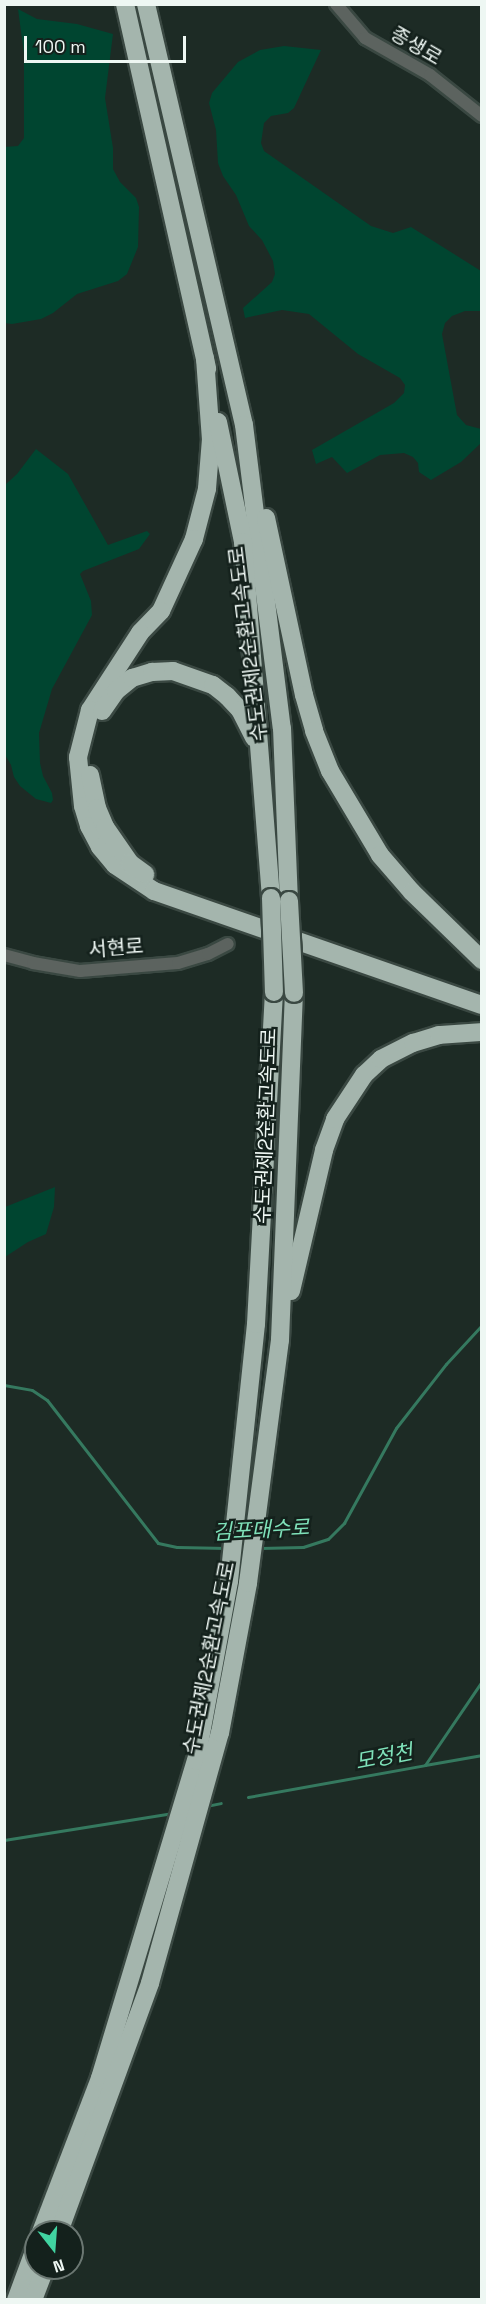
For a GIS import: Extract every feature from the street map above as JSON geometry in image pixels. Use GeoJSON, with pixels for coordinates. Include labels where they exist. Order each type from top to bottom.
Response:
{"type":"FeatureCollection","features":[{"type":"Feature","properties":{"kind":"highway","name":"수도권제2순환고속도로"},"geometry":{"type":"LineString","coordinates":[[46,2220],[100,2079],[191,1779],[229,1581],[256,1324],[274,992],[271,898],[243,542],[205,358],[125,4]]}},
{"type":"Feature","properties":{"kind":"highway","name":"수도권제2순환고속도로"},"geometry":{"type":"LineString","coordinates":[[63,2220],[150,1983],[194,1835],[220,1733],[248,1582],[280,1340],[294,993],[282,728],[244,425],[146,4]]}},
{"type":"Feature","properties":{"kind":"highway"},"geometry":{"type":"LineString","coordinates":[[205,358],[211,439],[207,489],[194,539],[161,611],[140,633],[90,710],[78,757],[82,806],[89,826],[100,847],[115,865],[154,891],[482,1005]]}},
{"type":"Feature","properties":{"kind":"highway"},"geometry":{"type":"LineString","coordinates":[[244,425],[304,695],[314,731],[330,771],[380,855],[420,900],[482,960]]}},
{"type":"Feature","properties":{"kind":"highway"},"geometry":{"type":"LineString","coordinates":[[264,806],[259,749],[240,710],[213,685],[173,671],[152,672],[132,678],[116,692],[102,710],[91,742],[90,761],[91,785],[97,808],[117,847],[130,863],[151,879],[174,892],[332,941],[482,994]]}},
{"type":"Feature","properties":{"kind":"highway"},"geometry":{"type":"LineString","coordinates":[[280,1340],[324,1150],[335,1119],[349,1095],[364,1075],[381,1059],[398,1049],[439,1035],[482,1032]]}},
{"type":"Feature","properties":{"kind":"highway"},"geometry":{"type":"LineString","coordinates":[[16,2300],[24,2278]]}},
{"type":"Feature","properties":{"kind":"highway"},"geometry":{"type":"LineString","coordinates":[[33,2300],[40,2280]]}},
{"type":"Feature","properties":{"kind":"street","name":"종생로"},"geometry":{"type":"LineString","coordinates":[[336,4],[365,38],[430,75],[482,116]]}},
{"type":"Feature","properties":{"kind":"street","name":"서현로"},"geometry":{"type":"LineString","coordinates":[[4,955],[33,963],[80,971],[178,963],[208,954],[228,944]]}},
{"type":"Feature","properties":{"kind":"green space"},"geometry":{"type":"Polygon","coordinates":[[[18,9],[37,19],[77,24],[113,34],[105,98],[113,148],[113,169],[120,182],[136,198],[139,207],[138,247],[127,274],[118,281],[77,294],[53,313],[41,319],[12,324],[4,323],[4,147],[18,146],[24,138],[24,54],[18,9]]]}},
{"type":"Feature","properties":{"kind":"green space"},"geometry":{"type":"Polygon","coordinates":[[[284,46],[321,50],[294,108],[288,113],[271,116],[264,123],[261,143],[264,151],[371,226],[393,233],[411,227],[481,271],[481,311],[465,311],[452,316],[445,323],[442,334],[457,415],[466,425],[481,429],[481,443],[461,462],[431,480],[419,472],[418,463],[413,457],[404,453],[380,455],[347,473],[332,457],[316,464],[312,450],[394,403],[404,393],[405,385],[400,378],[358,354],[309,314],[282,310],[245,318],[243,308],[272,282],[275,274],[273,261],[262,240],[249,226],[236,195],[223,176],[218,163],[216,130],[209,103],[212,93],[238,62],[260,50],[284,46]]]}},
{"type":"Feature","properties":{"kind":"green space"},"geometry":{"type":"Polygon","coordinates":[[[36,449],[68,474],[108,545],[147,531],[150,534],[139,549],[80,574],[91,601],[92,615],[52,689],[39,733],[40,763],[43,776],[52,793],[51,803],[36,799],[20,786],[4,753],[5,485],[17,474],[36,449]]]}},
{"type":"Feature","properties":{"kind":"green space"},"geometry":{"type":"Polygon","coordinates":[[[55,1187],[54,1207],[46,1234],[28,1242],[5,1257],[5,1207],[55,1187]]]}},
{"type":"Feature","properties":{"kind":"waterway","name":"김포대수로"},"geometry":{"type":"LineString","coordinates":[[260,1548],[303,1547],[328,1539],[344,1523],[396,1428],[446,1364],[482,1325]]}},
{"type":"Feature","properties":{"kind":"waterway","name":"김포대수로"},"geometry":{"type":"LineString","coordinates":[[4,1385],[32,1390],[47,1400],[158,1543],[177,1547],[227,1548]]}},
{"type":"Feature","properties":{"kind":"waterway","name":"모정천"},"geometry":{"type":"LineString","coordinates":[[248,1797],[425,1765],[482,1681]]}},
{"type":"Feature","properties":{"kind":"waterway"},"geometry":{"type":"LineString","coordinates":[[425,1765],[482,1755]]}},
{"type":"Feature","properties":{"kind":"waterway","name":"모정천"},"geometry":{"type":"LineString","coordinates":[[206,1806],[221,1803]]}},
{"type":"Feature","properties":{"kind":"waterway","name":"모정천"},"geometry":{"type":"LineString","coordinates":[[4,1840],[173,1813]]}}]}
